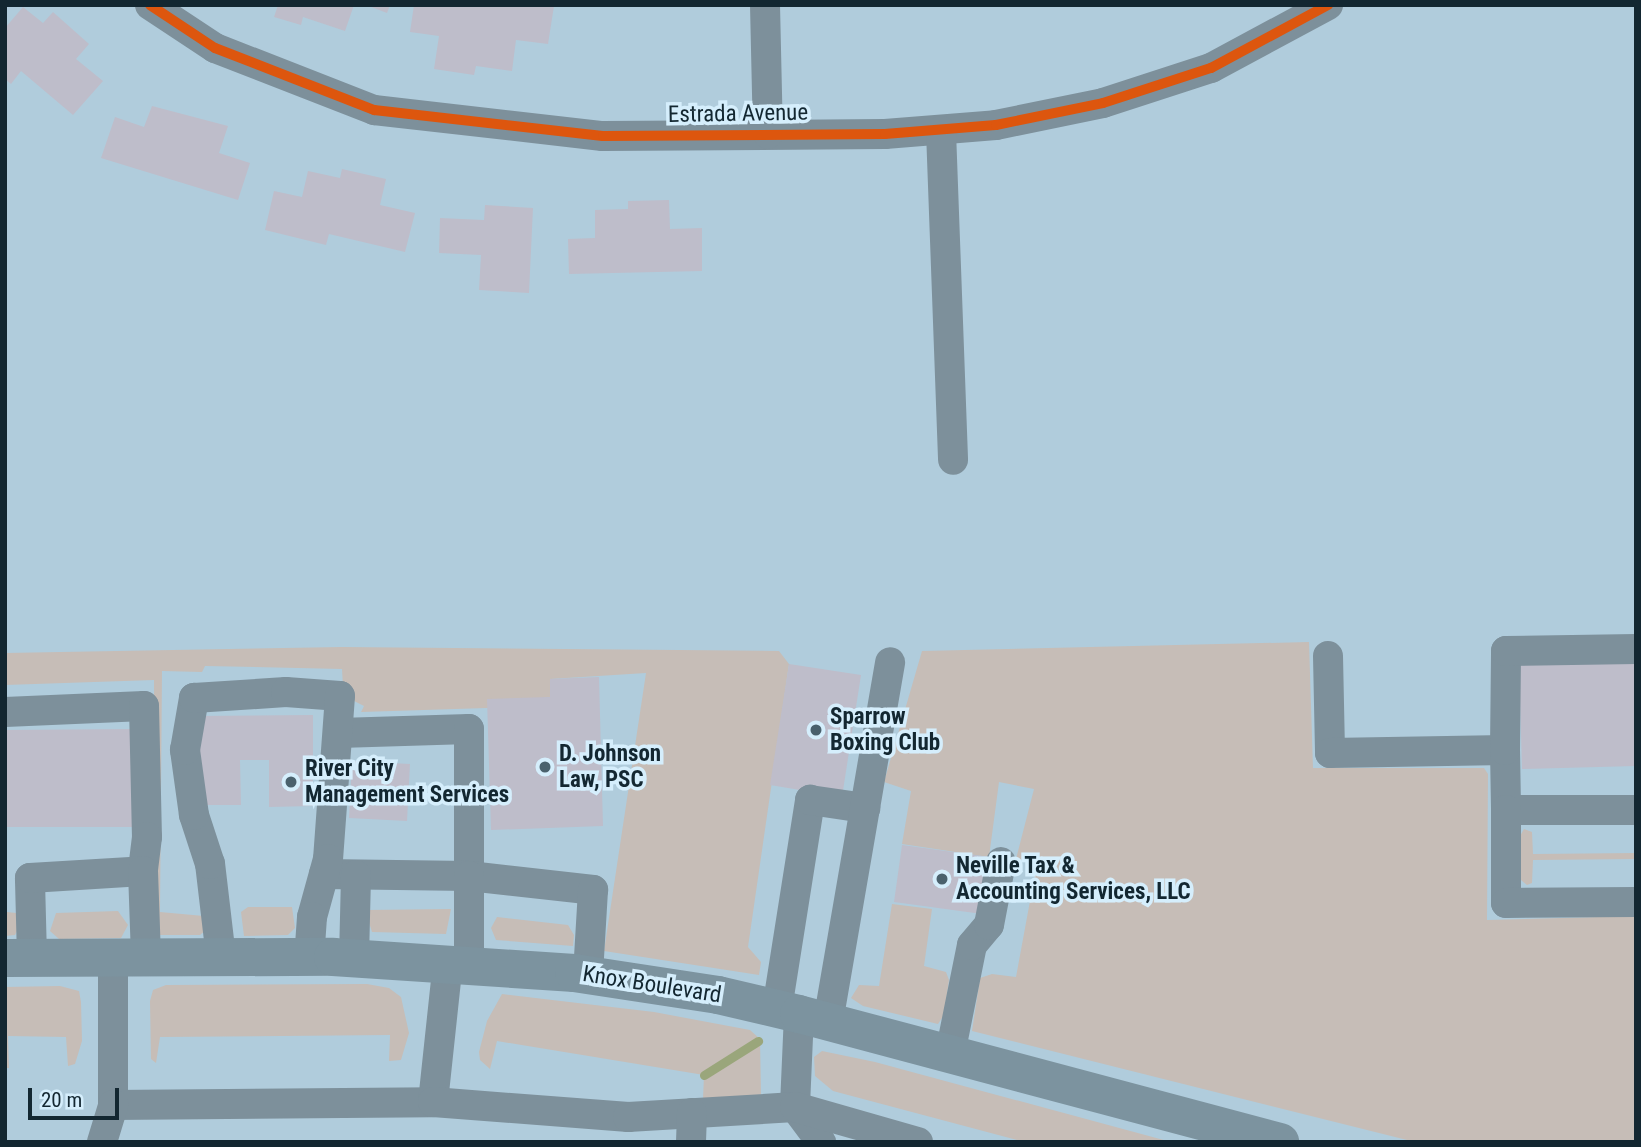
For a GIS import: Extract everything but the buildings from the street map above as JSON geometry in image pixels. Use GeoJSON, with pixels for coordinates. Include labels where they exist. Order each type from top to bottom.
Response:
{"type":"FeatureCollection","features":[{"type":"Feature","properties":{"kind":"main road","name":"Knox Boulevard"},"geometry":{"type":"LineString","coordinates":[[19,958],[354,957],[459,962],[588,975],[718,995],[801,1015],[1280,1142]]}},
{"type":"Feature","properties":{"kind":"street","name":"Estrada Avenue"},"geometry":{"type":"LineString","coordinates":[[150,5],[215,48],[374,110],[546,133],[768,134],[940,131],[996,125],[1158,87],[1211,68],[1328,5]]}},
{"type":"Feature","properties":{"kind":"street"},"geometry":{"type":"LineString","coordinates":[[765,5],[768,134]]}},
{"type":"Feature","properties":{"kind":"street"},"geometry":{"type":"LineString","coordinates":[[940,131],[953,460]]}},
{"type":"Feature","properties":{"kind":"street"},"geometry":{"type":"LineString","coordinates":[[1636,649],[1506,651],[1505,750],[1506,903],[1636,902]]}},
{"type":"Feature","properties":{"kind":"street"},"geometry":{"type":"LineString","coordinates":[[1328,656],[1330,753],[1505,750]]}},
{"type":"Feature","properties":{"kind":"street"},"geometry":{"type":"LineString","coordinates":[[801,1015],[865,808],[890,662]]}},
{"type":"Feature","properties":{"kind":"street"},"geometry":{"type":"LineString","coordinates":[[221,957],[210,864],[194,815],[185,750],[194,698],[286,692],[340,696],[339,733],[324,874],[312,917],[309,956]]}},
{"type":"Feature","properties":{"kind":"street"},"geometry":{"type":"LineString","coordinates":[[5,712],[144,706],[147,836],[113,1105],[102,1142]]}},
{"type":"Feature","properties":{"kind":"street"},"geometry":{"type":"LineString","coordinates":[[339,733],[470,729],[469,876],[459,962],[433,1102]]}},
{"type":"Feature","properties":{"kind":"street"},"geometry":{"type":"LineString","coordinates":[[821,1142],[795,1107],[810,800],[865,808]]}},
{"type":"Feature","properties":{"kind":"street"},"geometry":{"type":"LineString","coordinates":[[1506,810],[1636,810]]}},
{"type":"Feature","properties":{"kind":"street"},"geometry":{"type":"LineString","coordinates":[[950,1055],[972,945],[989,925],[1001,862]]}},
{"type":"Feature","properties":{"kind":"street"},"geometry":{"type":"LineString","coordinates":[[19,958],[30,878],[143,871]]}},
{"type":"Feature","properties":{"kind":"street"},"geometry":{"type":"LineString","coordinates":[[324,874],[469,876],[593,890],[588,975]]}},
{"type":"Feature","properties":{"kind":"street"},"geometry":{"type":"LineString","coordinates":[[354,957],[356,875]]}},
{"type":"Feature","properties":{"kind":"street"},"geometry":{"type":"LineString","coordinates":[[113,1105],[433,1102],[628,1117],[691,1127],[795,1107],[918,1142]]}},
{"type":"Feature","properties":{"kind":"shaded area"},"geometry":{"type":"Polygon","coordinates":[[[1309,642],[1313,768],[1484,768],[1488,774],[1487,920],[1636,916],[1636,1142],[1415,1142],[972,1031],[980,978],[992,974],[1016,977],[1037,863],[1016,859],[1034,789],[999,782],[989,857],[902,844],[911,791],[884,782],[922,651],[1309,642]]]}},
{"type":"Feature","properties":{"kind":"shaded area"},"geometry":{"type":"Polygon","coordinates":[[[342,647],[779,651],[789,664],[748,947],[761,962],[759,975],[604,951],[646,673],[550,679],[550,697],[487,708],[361,712],[364,706],[350,699],[343,687],[342,669],[205,666],[202,672],[162,671],[160,912],[204,916],[206,930],[200,935],[160,935],[155,930],[154,680],[5,685],[5,653],[342,647]]]}},
{"type":"Feature","properties":{"kind":"shaded area"},"geometry":{"type":"Polygon","coordinates":[[[5,827],[7,912],[16,913],[19,927],[15,935],[5,936],[5,827]]]}},
{"type":"Feature","properties":{"kind":"shaded area"},"geometry":{"type":"Polygon","coordinates":[[[1524,829],[1532,832],[1533,854],[1636,853],[1636,859],[1533,860],[1532,883],[1527,885],[1521,880],[1520,836],[1524,829]]]}},
{"type":"Feature","properties":{"kind":"shaded area"},"geometry":{"type":"Polygon","coordinates":[[[892,904],[932,909],[924,966],[946,972],[949,980],[944,1015],[938,1024],[863,1006],[851,998],[859,985],[879,986],[892,904]]]}},
{"type":"Feature","properties":{"kind":"shaded area"},"geometry":{"type":"Polygon","coordinates":[[[248,907],[292,907],[295,928],[288,935],[244,936],[241,912],[248,907]]]}},
{"type":"Feature","properties":{"kind":"shaded area"},"geometry":{"type":"Polygon","coordinates":[[[451,909],[446,934],[372,932],[365,910],[451,909]]]}},
{"type":"Feature","properties":{"kind":"shaded area"},"geometry":{"type":"Polygon","coordinates":[[[118,911],[128,925],[121,938],[59,939],[50,931],[56,913],[118,911]]]}},
{"type":"Feature","properties":{"kind":"shaded area"},"geometry":{"type":"Polygon","coordinates":[[[497,917],[568,925],[574,935],[573,946],[496,940],[491,928],[497,917]]]}},
{"type":"Feature","properties":{"kind":"shaded area"},"geometry":{"type":"Polygon","coordinates":[[[367,984],[389,988],[401,997],[409,1033],[401,1060],[389,1061],[390,1035],[160,1037],[156,1063],[151,1059],[150,1001],[153,990],[166,985],[367,984]]]}},
{"type":"Feature","properties":{"kind":"shaded area"},"geometry":{"type":"Polygon","coordinates":[[[60,986],[79,991],[82,1041],[75,1064],[68,1066],[66,1037],[8,1036],[9,1068],[5,1068],[5,987],[60,986]]]}},
{"type":"Feature","properties":{"kind":"shaded area"},"geometry":{"type":"Polygon","coordinates":[[[502,994],[654,1012],[750,1030],[760,1039],[761,1094],[757,1099],[703,1099],[704,1075],[497,1041],[490,1069],[480,1060],[479,1052],[487,1021],[502,994]]]}},
{"type":"Feature","properties":{"kind":"shaded area"},"geometry":{"type":"Polygon","coordinates":[[[822,1051],[875,1062],[1171,1142],[1025,1142],[833,1091],[815,1076],[814,1057],[822,1051]]]}},
{"type":"Feature","properties":{"kind":"waterway"},"geometry":{"type":"LineString","coordinates":[[704,1075],[758,1041]]}},
{"type":"Feature","properties":{"kind":"cycle path"},"geometry":{"type":"LineString","coordinates":[[150,5],[215,48],[374,110],[603,136],[885,134],[996,125],[1103,103],[1211,68],[1328,5]]}},
{"type":"Feature","properties":{"kind":"place","name":"Sparrow Boxing Club"},"geometry":{"type":"Point","coordinates":[816,730]}},
{"type":"Feature","properties":{"kind":"place","name":"D. Johnson Law, PSC"},"geometry":{"type":"Point","coordinates":[545,767]}},
{"type":"Feature","properties":{"kind":"place","name":"River City Management Services"},"geometry":{"type":"Point","coordinates":[291,782]}},
{"type":"Feature","properties":{"kind":"place","name":"Neville Tax & Accounting Services, LLC"},"geometry":{"type":"Point","coordinates":[942,879]}}]}
